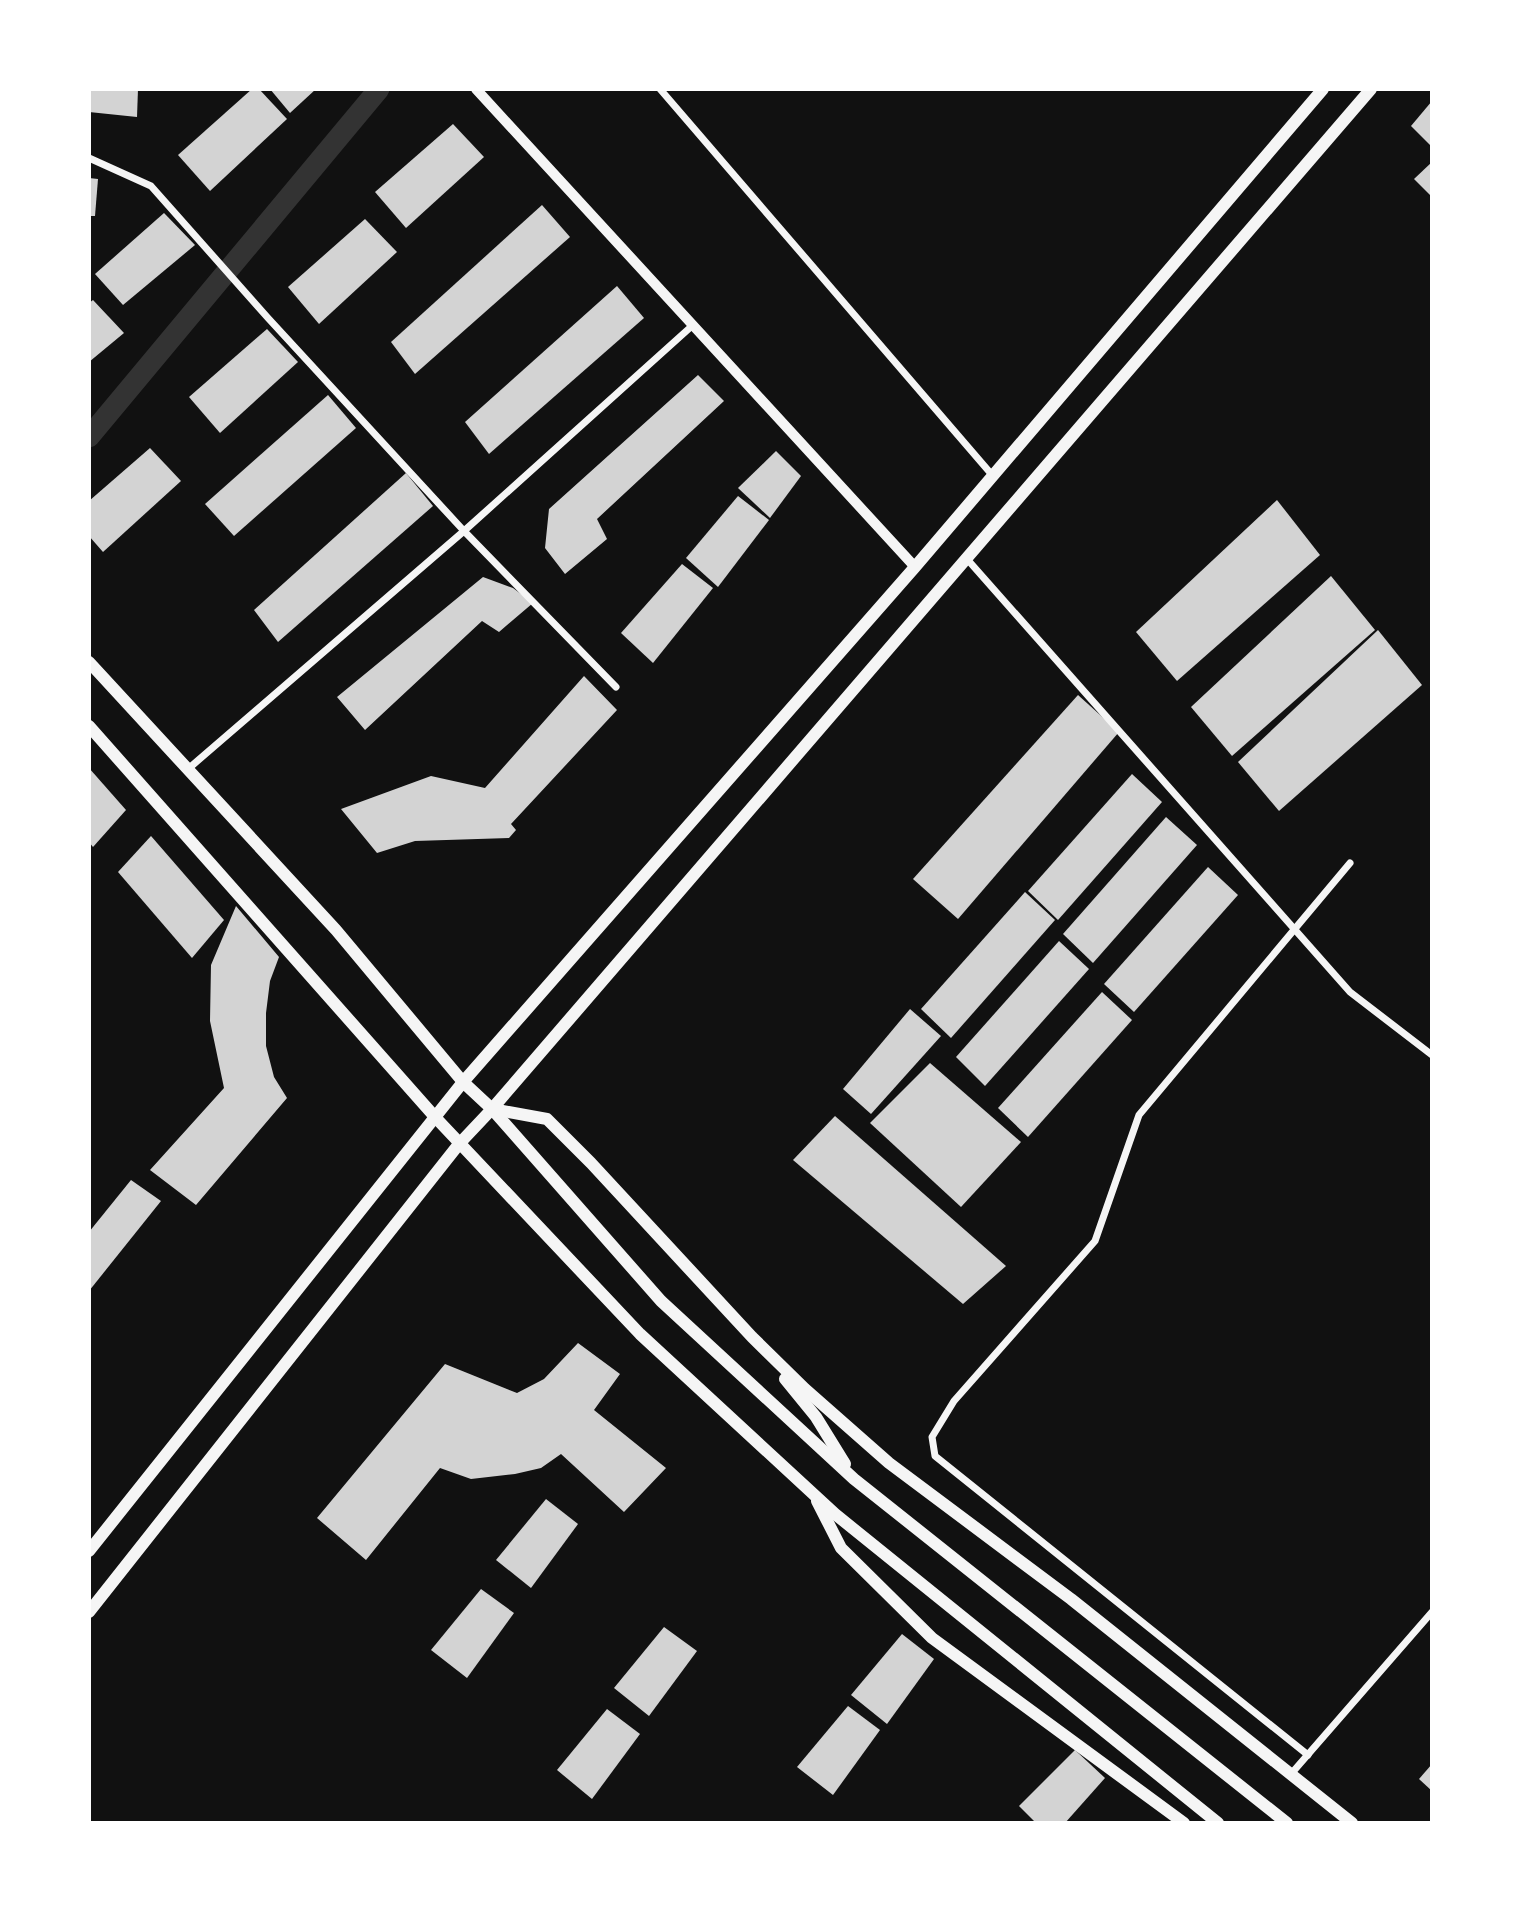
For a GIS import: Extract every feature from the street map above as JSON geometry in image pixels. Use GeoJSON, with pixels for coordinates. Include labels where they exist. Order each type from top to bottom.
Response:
{"type":"FeatureCollection","features":[{"type":"Feature","properties":{"kind":"main road"},"geometry":{"type":"LineString","coordinates":[[89,1550],[463,1082],[915,567],[1323,89]]}},
{"type":"Feature","properties":{"kind":"main road"},"geometry":{"type":"LineString","coordinates":[[89,1612],[459,1144],[1371,89]]}},
{"type":"Feature","properties":{"kind":"main road"},"geometry":{"type":"LineString","coordinates":[[89,662],[336,930],[463,1082],[492,1109],[661,1301],[855,1479],[1287,1823]]}},
{"type":"Feature","properties":{"kind":"main road"},"geometry":{"type":"LineString","coordinates":[[89,726],[459,1144],[640,1334],[846,1522],[1218,1823]]}},
{"type":"Feature","properties":{"kind":"main road"},"geometry":{"type":"LineString","coordinates":[[492,1109],[547,1119],[592,1163],[752,1337],[805,1389],[889,1463],[1071,1599],[1352,1823]]}},
{"type":"Feature","properties":{"kind":"main road"},"geometry":{"type":"LineString","coordinates":[[752,1337],[816,1417],[855,1479]]}},
{"type":"Feature","properties":{"kind":"main road"},"geometry":{"type":"LineString","coordinates":[[814,1494],[841,1548],[932,1638],[1184,1823]]}},
{"type":"Feature","properties":{"kind":"street"},"geometry":{"type":"LineString","coordinates":[[476,89],[915,567]]}},
{"type":"Feature","properties":{"kind":"street"},"geometry":{"type":"LineString","coordinates":[[660,89],[993,476]]}},
{"type":"Feature","properties":{"kind":"street"},"geometry":{"type":"LineString","coordinates":[[89,159],[151,186],[464,531],[616,687]]}},
{"type":"Feature","properties":{"kind":"street"},"geometry":{"type":"LineString","coordinates":[[188,769],[464,531],[693,325]]}},
{"type":"Feature","properties":{"kind":"street"},"geometry":{"type":"LineString","coordinates":[[967,558],[1350,992],[1432,1055]]}},
{"type":"Feature","properties":{"kind":"street"},"geometry":{"type":"LineString","coordinates":[[1308,1755],[935,1456],[932,1437],[954,1401],[1095,1241],[1139,1115],[1350,863]]}},
{"type":"Feature","properties":{"kind":"street"},"geometry":{"type":"LineString","coordinates":[[1291,1774],[1432,1612]]}},
{"type":"Feature","properties":{"kind":"building"},"geometry":{"type":"Polygon","coordinates":[[[89,89],[138,89],[137,117],[89,112],[89,89]]]}},
{"type":"Feature","properties":{"kind":"building"},"geometry":{"type":"Polygon","coordinates":[[[252,89],[259,89],[287,119],[210,191],[178,155],[252,89]]]}},
{"type":"Feature","properties":{"kind":"building"},"geometry":{"type":"Polygon","coordinates":[[[270,89],[316,89],[290,113],[270,89]]]}},
{"type":"Feature","properties":{"kind":"building"},"geometry":{"type":"Polygon","coordinates":[[[1432,101],[1432,147],[1411,126],[1432,101]]]}},
{"type":"Feature","properties":{"kind":"building"},"geometry":{"type":"Polygon","coordinates":[[[453,124],[484,157],[406,228],[375,192],[453,124]]]}},
{"type":"Feature","properties":{"kind":"building"},"geometry":{"type":"Polygon","coordinates":[[[1432,162],[1432,197],[1414,179],[1432,162]]]}},
{"type":"Feature","properties":{"kind":"building"},"geometry":{"type":"Polygon","coordinates":[[[89,178],[98,179],[95,216],[89,216],[89,178]]]}},
{"type":"Feature","properties":{"kind":"building"},"geometry":{"type":"Polygon","coordinates":[[[542,205],[570,237],[415,374],[391,342],[542,205]]]}},
{"type":"Feature","properties":{"kind":"building"},"geometry":{"type":"Polygon","coordinates":[[[164,213],[195,245],[123,305],[95,274],[164,213]]]}},
{"type":"Feature","properties":{"kind":"building"},"geometry":{"type":"Polygon","coordinates":[[[365,219],[397,252],[319,324],[288,287],[365,219]]]}},
{"type":"Feature","properties":{"kind":"building"},"geometry":{"type":"Polygon","coordinates":[[[617,286],[644,318],[489,454],[465,422],[617,286]]]}},
{"type":"Feature","properties":{"kind":"building"},"geometry":{"type":"Polygon","coordinates":[[[93,300],[124,333],[89,362],[89,303],[93,300]]]}},
{"type":"Feature","properties":{"kind":"building"},"geometry":{"type":"Polygon","coordinates":[[[267,329],[298,362],[220,433],[189,397],[267,329]]]}},
{"type":"Feature","properties":{"kind":"building"},"geometry":{"type":"Polygon","coordinates":[[[698,375],[724,401],[597,519],[607,539],[565,574],[545,548],[549,509],[698,375]]]}},
{"type":"Feature","properties":{"kind":"building"},"geometry":{"type":"Polygon","coordinates":[[[328,395],[356,428],[234,536],[205,504],[328,395]]]}},
{"type":"Feature","properties":{"kind":"building"},"geometry":{"type":"Polygon","coordinates":[[[150,448],[181,481],[103,552],[89,536],[89,501],[150,448]]]}},
{"type":"Feature","properties":{"kind":"building"},"geometry":{"type":"Polygon","coordinates":[[[776,451],[801,476],[770,518],[738,488],[776,451]]]}},
{"type":"Feature","properties":{"kind":"building"},"geometry":{"type":"Polygon","coordinates":[[[406,473],[433,506],[278,642],[254,610],[406,473]]]}},
{"type":"Feature","properties":{"kind":"building"},"geometry":{"type":"Polygon","coordinates":[[[738,496],[769,520],[718,587],[686,558],[738,496]]]}},
{"type":"Feature","properties":{"kind":"building"},"geometry":{"type":"Polygon","coordinates":[[[1277,500],[1320,555],[1177,681],[1136,632],[1277,500]]]}},
{"type":"Feature","properties":{"kind":"building"},"geometry":{"type":"Polygon","coordinates":[[[682,564],[713,588],[653,663],[621,633],[682,564]]]}},
{"type":"Feature","properties":{"kind":"building"},"geometry":{"type":"Polygon","coordinates":[[[1331,576],[1375,630],[1232,756],[1191,707],[1331,576]]]}},
{"type":"Feature","properties":{"kind":"building"},"geometry":{"type":"Polygon","coordinates":[[[483,577],[513,588],[533,603],[499,632],[482,621],[365,730],[337,697],[483,577]]]}},
{"type":"Feature","properties":{"kind":"building"},"geometry":{"type":"Polygon","coordinates":[[[1378,630],[1422,685],[1279,811],[1238,762],[1378,630]]]}},
{"type":"Feature","properties":{"kind":"building"},"geometry":{"type":"Polygon","coordinates":[[[584,676],[617,710],[511,824],[516,830],[509,838],[415,841],[377,853],[341,809],[431,776],[485,788],[584,676]]]}},
{"type":"Feature","properties":{"kind":"building"},"geometry":{"type":"Polygon","coordinates":[[[1078,695],[1119,732],[958,919],[913,879],[1078,695]]]}},
{"type":"Feature","properties":{"kind":"building"},"geometry":{"type":"Polygon","coordinates":[[[89,768],[126,810],[93,847],[89,842],[89,768]]]}},
{"type":"Feature","properties":{"kind":"building"},"geometry":{"type":"Polygon","coordinates":[[[1132,774],[1162,802],[1058,920],[1028,891],[1132,774]]]}},
{"type":"Feature","properties":{"kind":"building"},"geometry":{"type":"Polygon","coordinates":[[[1166,817],[1197,845],[1093,963],[1063,934],[1166,817]]]}},
{"type":"Feature","properties":{"kind":"building"},"geometry":{"type":"Polygon","coordinates":[[[151,836],[224,920],[192,958],[118,872],[151,836]]]}},
{"type":"Feature","properties":{"kind":"building"},"geometry":{"type":"Polygon","coordinates":[[[1208,867],[1238,895],[1134,1012],[1104,984],[1208,867]]]}},
{"type":"Feature","properties":{"kind":"building"},"geometry":{"type":"Polygon","coordinates":[[[1025,892],[1055,920],[951,1038],[921,1009],[1025,892]]]}},
{"type":"Feature","properties":{"kind":"building"},"geometry":{"type":"Polygon","coordinates":[[[236,906],[279,957],[270,981],[266,1046],[274,1077],[287,1098],[196,1205],[150,1170],[224,1088],[210,1021],[211,965],[236,906]]]}},
{"type":"Feature","properties":{"kind":"building"},"geometry":{"type":"Polygon","coordinates":[[[1059,941],[1089,969],[985,1086],[956,1057],[1059,941]]]}},
{"type":"Feature","properties":{"kind":"building"},"geometry":{"type":"Polygon","coordinates":[[[1102,992],[1132,1020],[1028,1137],[998,1108],[1102,992]]]}},
{"type":"Feature","properties":{"kind":"building"},"geometry":{"type":"Polygon","coordinates":[[[910,1009],[941,1036],[871,1114],[843,1089],[910,1009]]]}},
{"type":"Feature","properties":{"kind":"building"},"geometry":{"type":"Polygon","coordinates":[[[930,1063],[1021,1142],[961,1207],[870,1123],[930,1063]]]}},
{"type":"Feature","properties":{"kind":"building"},"geometry":{"type":"Polygon","coordinates":[[[835,1116],[1006,1266],[963,1304],[793,1160],[835,1116]]]}},
{"type":"Feature","properties":{"kind":"building"},"geometry":{"type":"Polygon","coordinates":[[[131,1180],[161,1201],[89,1291],[89,1232],[131,1180]]]}},
{"type":"Feature","properties":{"kind":"building"},"geometry":{"type":"Polygon","coordinates":[[[578,1343],[620,1374],[594,1410],[666,1468],[624,1512],[561,1454],[541,1468],[515,1474],[471,1479],[440,1468],[366,1560],[317,1518],[445,1364],[517,1393],[544,1379],[578,1343]]]}},
{"type":"Feature","properties":{"kind":"building"},"geometry":{"type":"Polygon","coordinates":[[[546,1499],[578,1524],[531,1588],[496,1560],[546,1499]]]}},
{"type":"Feature","properties":{"kind":"building"},"geometry":{"type":"Polygon","coordinates":[[[481,1589],[514,1613],[467,1678],[431,1650],[481,1589]]]}},
{"type":"Feature","properties":{"kind":"building"},"geometry":{"type":"Polygon","coordinates":[[[664,1627],[697,1651],[649,1716],[614,1688],[664,1627]]]}},
{"type":"Feature","properties":{"kind":"building"},"geometry":{"type":"Polygon","coordinates":[[[902,1634],[934,1659],[887,1724],[851,1695],[902,1634]]]}},
{"type":"Feature","properties":{"kind":"building"},"geometry":{"type":"Polygon","coordinates":[[[848,1706],[880,1730],[833,1795],[797,1767],[848,1706]]]}},
{"type":"Feature","properties":{"kind":"building"},"geometry":{"type":"Polygon","coordinates":[[[607,1709],[640,1734],[592,1799],[557,1770],[607,1709]]]}},
{"type":"Feature","properties":{"kind":"building"},"geometry":{"type":"Polygon","coordinates":[[[1075,1750],[1105,1778],[1065,1823],[1036,1823],[1019,1806],[1075,1750]]]}},
{"type":"Feature","properties":{"kind":"building"},"geometry":{"type":"Polygon","coordinates":[[[1432,1764],[1432,1791],[1419,1779],[1432,1764]]]}},
{"type":"Feature","properties":{"kind":"waterway"},"geometry":{"type":"LineString","coordinates":[[89,437],[379,89]]}}]}
